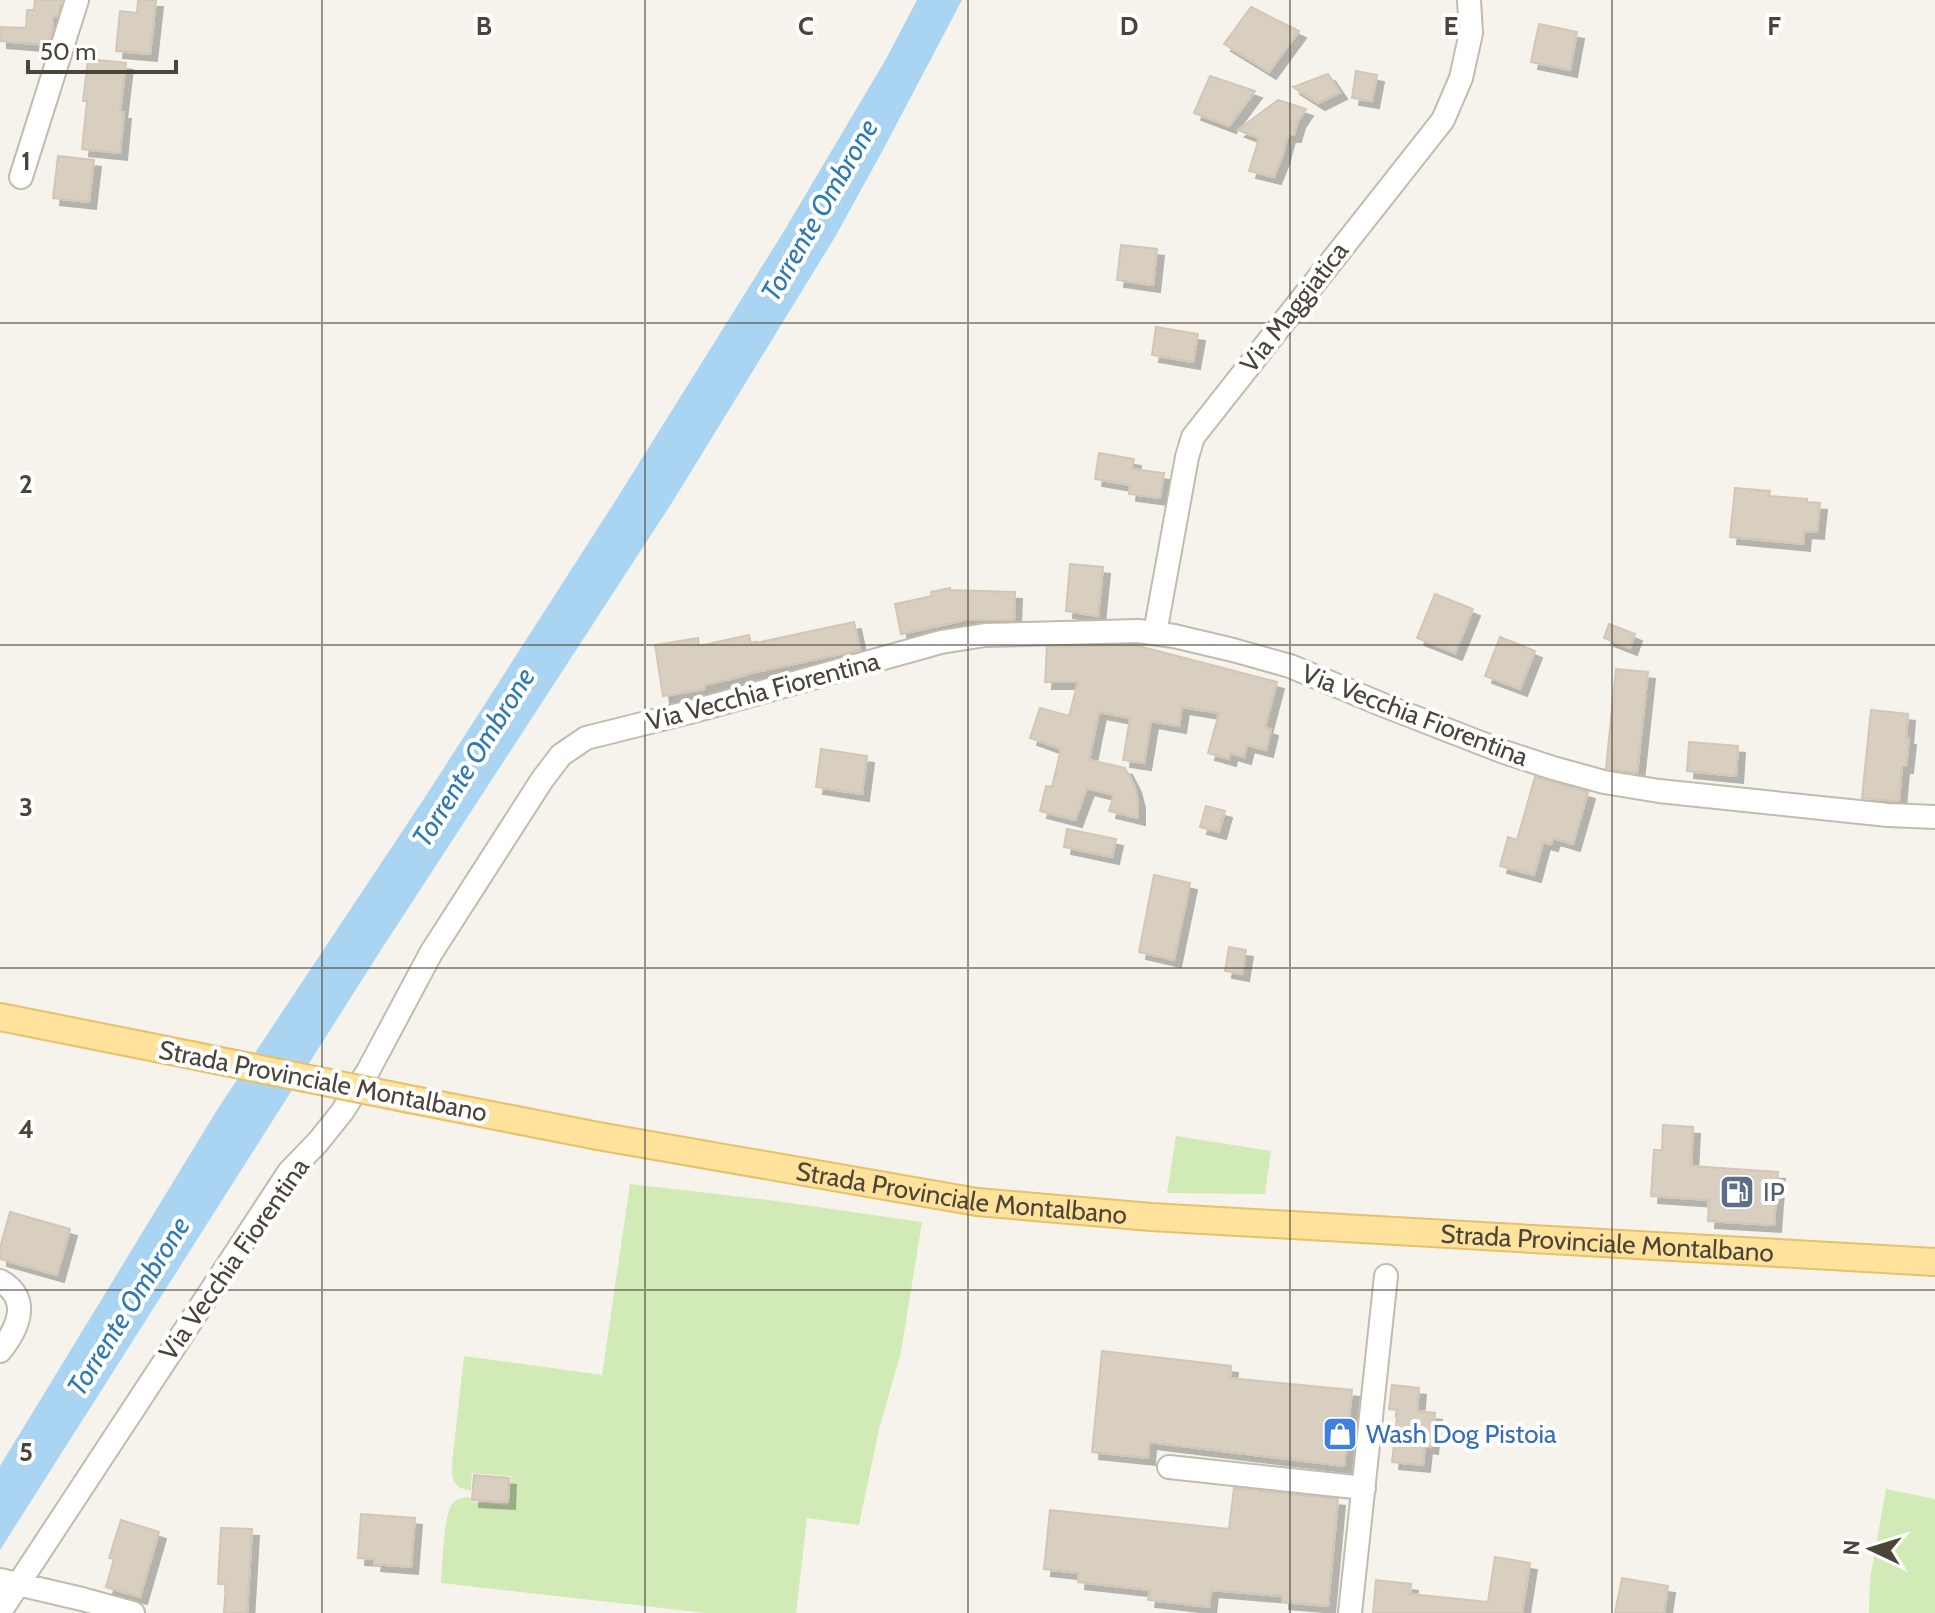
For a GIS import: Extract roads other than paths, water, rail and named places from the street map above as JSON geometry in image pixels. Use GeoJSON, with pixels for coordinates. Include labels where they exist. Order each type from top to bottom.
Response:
{"type":"FeatureCollection","features":[{"type":"Feature","properties":{"kind":"main road","name":"Strada Provinciale Montalbano"},"geometry":{"type":"LineString","coordinates":[[0,1017],[598,1136],[977,1202],[1199,1220],[1935,1262]]}},
{"type":"Feature","properties":{"kind":"street"},"geometry":{"type":"LineString","coordinates":[[21,177],[77,0]]}},
{"type":"Feature","properties":{"kind":"street","name":"Via Maggiatica"},"geometry":{"type":"LineString","coordinates":[[1155,633],[1193,437],[1443,120],[1461,78],[1471,33],[1469,0]]}},
{"type":"Feature","properties":{"kind":"street","name":"Via Vecchia Fiorentina"},"geometry":{"type":"LineString","coordinates":[[0,1612],[7,1581],[289,1172],[342,1112],[368,1071],[431,953],[547,773],[561,755],[577,743],[596,735],[941,642],[985,635],[1113,631],[1155,633],[1290,666],[1504,752],[1604,782],[1659,791],[1857,812],[1935,817]]}},
{"type":"Feature","properties":{"kind":"street"},"geometry":{"type":"LineString","coordinates":[[1350,1613],[1386,1276]]}},
{"type":"Feature","properties":{"kind":"street"},"geometry":{"type":"LineString","coordinates":[[0,1281],[16,1294],[19,1309],[15,1328],[0,1351]]}},
{"type":"Feature","properties":{"kind":"street"},"geometry":{"type":"LineString","coordinates":[[1169,1467],[1364,1488]]}},
{"type":"Feature","properties":{"kind":"street"},"geometry":{"type":"LineString","coordinates":[[7,1581],[133,1613]]}},
{"type":"Feature","properties":{"kind":"water","name":"Torrente Ombrone"},"geometry":{"type":"Polygon","coordinates":[[[917,0],[962,0],[835,237],[673,501],[379,953],[0,1550],[0,1466],[217,1110],[431,788],[614,503],[784,231],[886,59],[917,0]]]}},
{"type":"Feature","properties":{"kind":"place","name":"IP"},"geometry":{"type":"Point","coordinates":[1737,1192]}},
{"type":"Feature","properties":{"kind":"place","name":"Wash Dog Pistoia"},"geometry":{"type":"Point","coordinates":[1340,1434]}}]}
